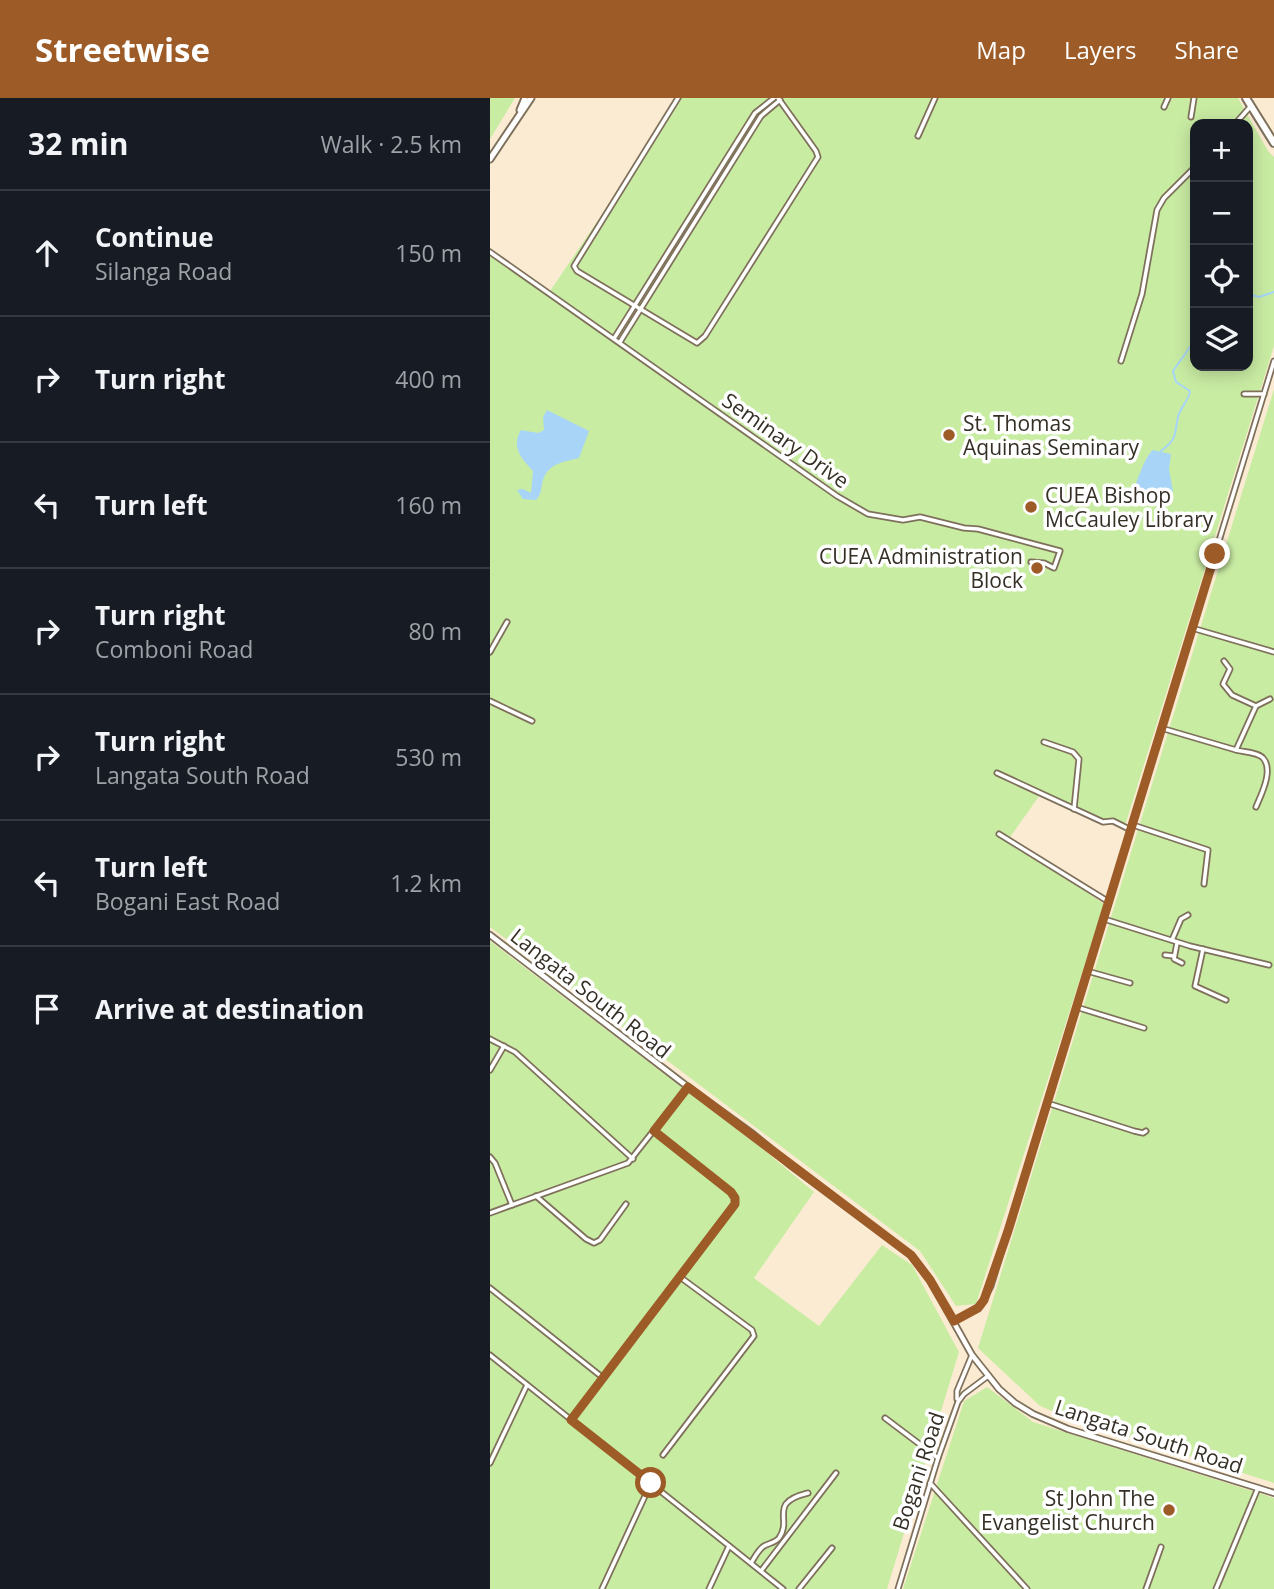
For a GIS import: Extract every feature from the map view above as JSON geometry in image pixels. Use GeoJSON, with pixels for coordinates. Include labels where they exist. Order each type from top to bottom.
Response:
{"type":"FeatureCollection","features":[{"type":"Feature","properties":{"kind":"highway"},"geometry":{"type":"LineString","coordinates":[[1246,98],[1274,143]]}},
{"type":"Feature","properties":{"kind":"main road"},"geometry":{"type":"LineString","coordinates":[[517,116],[525,98]]}},
{"type":"Feature","properties":{"kind":"main road"},"geometry":{"type":"LineString","coordinates":[[490,159],[531,98]]}},
{"type":"Feature","properties":{"kind":"street"},"geometry":{"type":"LineString","coordinates":[[614,338],[637,307],[761,116],[777,99],[818,157],[705,336],[695,343],[637,307],[577,271],[575,264],[678,98]]}},
{"type":"Feature","properties":{"kind":"street"},"geometry":{"type":"LineString","coordinates":[[918,136],[935,98]]}},
{"type":"Feature","properties":{"kind":"street"},"geometry":{"type":"LineString","coordinates":[[1164,107],[1168,98]]}},
{"type":"Feature","properties":{"kind":"street"},"geometry":{"type":"LineString","coordinates":[[1191,117],[1194,98]]}},
{"type":"Feature","properties":{"kind":"street"},"geometry":{"type":"LineString","coordinates":[[1240,119],[1251,106]]}},
{"type":"Feature","properties":{"kind":"street"},"geometry":{"type":"LineString","coordinates":[[1121,361],[1142,294],[1157,210],[1164,198],[1190,172]]}},
{"type":"Feature","properties":{"kind":"street","name":"Seminary Drive"},"geometry":{"type":"LineString","coordinates":[[490,252],[836,496],[868,514],[903,520],[920,517],[992,532],[1060,551],[1054,568],[1044,563],[1031,562]]}},
{"type":"Feature","properties":{"kind":"street"},"geometry":{"type":"LineString","coordinates":[[620,342],[637,307]]}},
{"type":"Feature","properties":{"kind":"street"},"geometry":{"type":"LineString","coordinates":[[954,1321],[978,1308],[988,1294],[1274,361]]}},
{"type":"Feature","properties":{"kind":"street"},"geometry":{"type":"LineString","coordinates":[[1244,394],[1264,394]]}},
{"type":"Feature","properties":{"kind":"street"},"geometry":{"type":"LineString","coordinates":[[490,652],[507,622]]}},
{"type":"Feature","properties":{"kind":"street"},"geometry":{"type":"LineString","coordinates":[[1192,628],[1274,652]]}},
{"type":"Feature","properties":{"kind":"street"},"geometry":{"type":"LineString","coordinates":[[1224,661],[1230,669],[1223,684],[1228,692],[1256,706]]}},
{"type":"Feature","properties":{"kind":"street"},"geometry":{"type":"LineString","coordinates":[[1236,750],[1256,706],[1270,699]]}},
{"type":"Feature","properties":{"kind":"street"},"geometry":{"type":"LineString","coordinates":[[490,701],[532,721]]}},
{"type":"Feature","properties":{"kind":"street"},"geometry":{"type":"LineString","coordinates":[[1161,728],[1259,755],[1267,769],[1256,807]]}},
{"type":"Feature","properties":{"kind":"street"},"geometry":{"type":"LineString","coordinates":[[1044,742],[1073,752],[1079,759],[1074,809]]}},
{"type":"Feature","properties":{"kind":"street"},"geometry":{"type":"LineString","coordinates":[[997,773],[1103,822],[1112,821],[1208,850],[1204,884]]}},
{"type":"Feature","properties":{"kind":"street"},"geometry":{"type":"LineString","coordinates":[[999,834],[1109,902]]}},
{"type":"Feature","properties":{"kind":"street"},"geometry":{"type":"LineString","coordinates":[[1182,963],[1175,960],[1174,941],[1181,919],[1188,915]]}},
{"type":"Feature","properties":{"kind":"street"},"geometry":{"type":"LineString","coordinates":[[1104,919],[1174,941],[1269,965]]}},
{"type":"Feature","properties":{"kind":"street","name":"Langata South Road"},"geometry":{"type":"LineString","coordinates":[[490,935],[911,1255],[930,1280],[972,1355],[1015,1403],[1046,1420],[1079,1433],[1274,1493]]}},
{"type":"Feature","properties":{"kind":"street"},"geometry":{"type":"LineString","coordinates":[[1203,949],[1195,986],[1226,1000]]}},
{"type":"Feature","properties":{"kind":"street"},"geometry":{"type":"LineString","coordinates":[[1165,955],[1174,956]]}},
{"type":"Feature","properties":{"kind":"street"},"geometry":{"type":"LineString","coordinates":[[1087,971],[1130,983]]}},
{"type":"Feature","properties":{"kind":"street"},"geometry":{"type":"LineString","coordinates":[[1076,1007],[1143,1028]]}},
{"type":"Feature","properties":{"kind":"street"},"geometry":{"type":"LineString","coordinates":[[490,1039],[515,1052],[633,1159]]}},
{"type":"Feature","properties":{"kind":"street"},"geometry":{"type":"LineString","coordinates":[[490,1070],[504,1046]]}},
{"type":"Feature","properties":{"kind":"street"},"geometry":{"type":"LineString","coordinates":[[490,1213],[633,1159],[688,1087]]}},
{"type":"Feature","properties":{"kind":"street"},"geometry":{"type":"LineString","coordinates":[[1047,1103],[1134,1132],[1143,1133],[1146,1130]]}},
{"type":"Feature","properties":{"kind":"street"},"geometry":{"type":"LineString","coordinates":[[571,1420],[730,1211],[735,1198],[654,1131]]}},
{"type":"Feature","properties":{"kind":"street"},"geometry":{"type":"LineString","coordinates":[[490,1157],[512,1205]]}},
{"type":"Feature","properties":{"kind":"street"},"geometry":{"type":"LineString","coordinates":[[536,1196],[594,1243],[600,1240],[626,1204]]}},
{"type":"Feature","properties":{"kind":"street"},"geometry":{"type":"LineString","coordinates":[[663,1455],[754,1334],[680,1277]]}},
{"type":"Feature","properties":{"kind":"street"},"geometry":{"type":"LineString","coordinates":[[490,1288],[602,1377]]}},
{"type":"Feature","properties":{"kind":"street"},"geometry":{"type":"LineString","coordinates":[[490,1355],[783,1589]]}},
{"type":"Feature","properties":{"kind":"street"},"geometry":{"type":"LineString","coordinates":[[958,1402],[957,1391],[972,1355]]}},
{"type":"Feature","properties":{"kind":"street","name":"Bogani Road"},"geometry":{"type":"LineString","coordinates":[[898,1589],[958,1402],[964,1394],[988,1376]]}},
{"type":"Feature","properties":{"kind":"street"},"geometry":{"type":"LineString","coordinates":[[490,1463],[527,1385]]}},
{"type":"Feature","properties":{"kind":"street"},"geometry":{"type":"LineString","coordinates":[[885,1418],[938,1458]]}},
{"type":"Feature","properties":{"kind":"street"},"geometry":{"type":"LineString","coordinates":[[761,1571],[836,1473]]}},
{"type":"Feature","properties":{"kind":"street"},"geometry":{"type":"LineString","coordinates":[[602,1589],[651,1483]]}},
{"type":"Feature","properties":{"kind":"street"},"geometry":{"type":"LineString","coordinates":[[930,1483],[1027,1589]]}},
{"type":"Feature","properties":{"kind":"street"},"geometry":{"type":"LineString","coordinates":[[1216,1589],[1258,1488]]}},
{"type":"Feature","properties":{"kind":"street"},"geometry":{"type":"LineString","coordinates":[[751,1563],[760,1549],[780,1536],[786,1504],[794,1496],[808,1493]]}},
{"type":"Feature","properties":{"kind":"street"},"geometry":{"type":"LineString","coordinates":[[709,1589],[729,1546]]}},
{"type":"Feature","properties":{"kind":"street"},"geometry":{"type":"LineString","coordinates":[[1146,1589],[1161,1547]]}},
{"type":"Feature","properties":{"kind":"street"},"geometry":{"type":"LineString","coordinates":[[799,1589],[832,1548]]}},
{"type":"Feature","properties":{"kind":"green space"},"geometry":{"type":"Polygon","coordinates":[[[490,98],[515,98],[490,139],[490,98]]]}},
{"type":"Feature","properties":{"kind":"green space"},"geometry":{"type":"Polygon","coordinates":[[[681,98],[1238,98],[1250,119],[1190,119],[1190,371],[1253,371],[1253,124],[1274,157],[1274,346],[1124,829],[1042,792],[1008,840],[1104,904],[976,1304],[956,1306],[920,1251],[490,927],[490,254],[550,291],[681,98]]]}},
{"type":"Feature","properties":{"kind":"green space"},"geometry":{"type":"Polygon","coordinates":[[[1274,389],[1274,1483],[1074,1420],[1040,1406],[978,1348],[1274,389]]]}},
{"type":"Feature","properties":{"kind":"green space"},"geometry":{"type":"Polygon","coordinates":[[[490,941],[764,1150],[814,1192],[754,1278],[819,1326],[882,1245],[912,1265],[959,1352],[887,1589],[490,1589],[490,941]]]}},
{"type":"Feature","properties":{"kind":"green space"},"geometry":{"type":"Polygon","coordinates":[[[987,1387],[1033,1422],[1274,1498],[1274,1589],[903,1589],[964,1401],[987,1387]]]}},
{"type":"Feature","properties":{"kind":"water"},"geometry":{"type":"Polygon","coordinates":[[[547,410],[589,431],[579,458],[551,468],[544,477],[536,500],[523,499],[517,490],[523,489],[531,493],[533,471],[519,452],[518,436],[521,430],[538,433],[544,430],[543,417],[547,410]]]}},
{"type":"Feature","properties":{"kind":"water"},"geometry":{"type":"Polygon","coordinates":[[[1153,450],[1171,454],[1169,469],[1173,492],[1165,501],[1140,504],[1133,492],[1144,463],[1153,450]]]}},
{"type":"Feature","properties":{"kind":"waterway"},"geometry":{"type":"LineString","coordinates":[[1253,295],[1259,297],[1274,292]]}},
{"type":"Feature","properties":{"kind":"waterway"},"geometry":{"type":"LineString","coordinates":[[1161,451],[1173,439],[1179,413],[1190,391],[1176,382],[1173,371],[1190,347]]}},
{"type":"Feature","properties":{"kind":"place","name":"St. Thomas Aquinas Seminary"},"geometry":{"type":"Point","coordinates":[949,435]}},
{"type":"Feature","properties":{"kind":"place","name":"CUEA Bishop McCauley Library"},"geometry":{"type":"Point","coordinates":[1031,507]}},
{"type":"Feature","properties":{"kind":"place","name":"CUEA Administration Block"},"geometry":{"type":"Point","coordinates":[1037,568]}},
{"type":"Feature","properties":{"kind":"place","name":"St John The Evangelist Church"},"geometry":{"type":"Point","coordinates":[1169,1510]}},
{"type":"Feature","properties":{"kind":"route"},"geometry":{"type":"LineString","coordinates":[[651,1483],[571,1420],[735,1204],[731,1192],[654,1131],[688,1087],[911,1255],[922,1267],[954,1321],[981,1305],[991,1286],[1215,554]]}}]}
